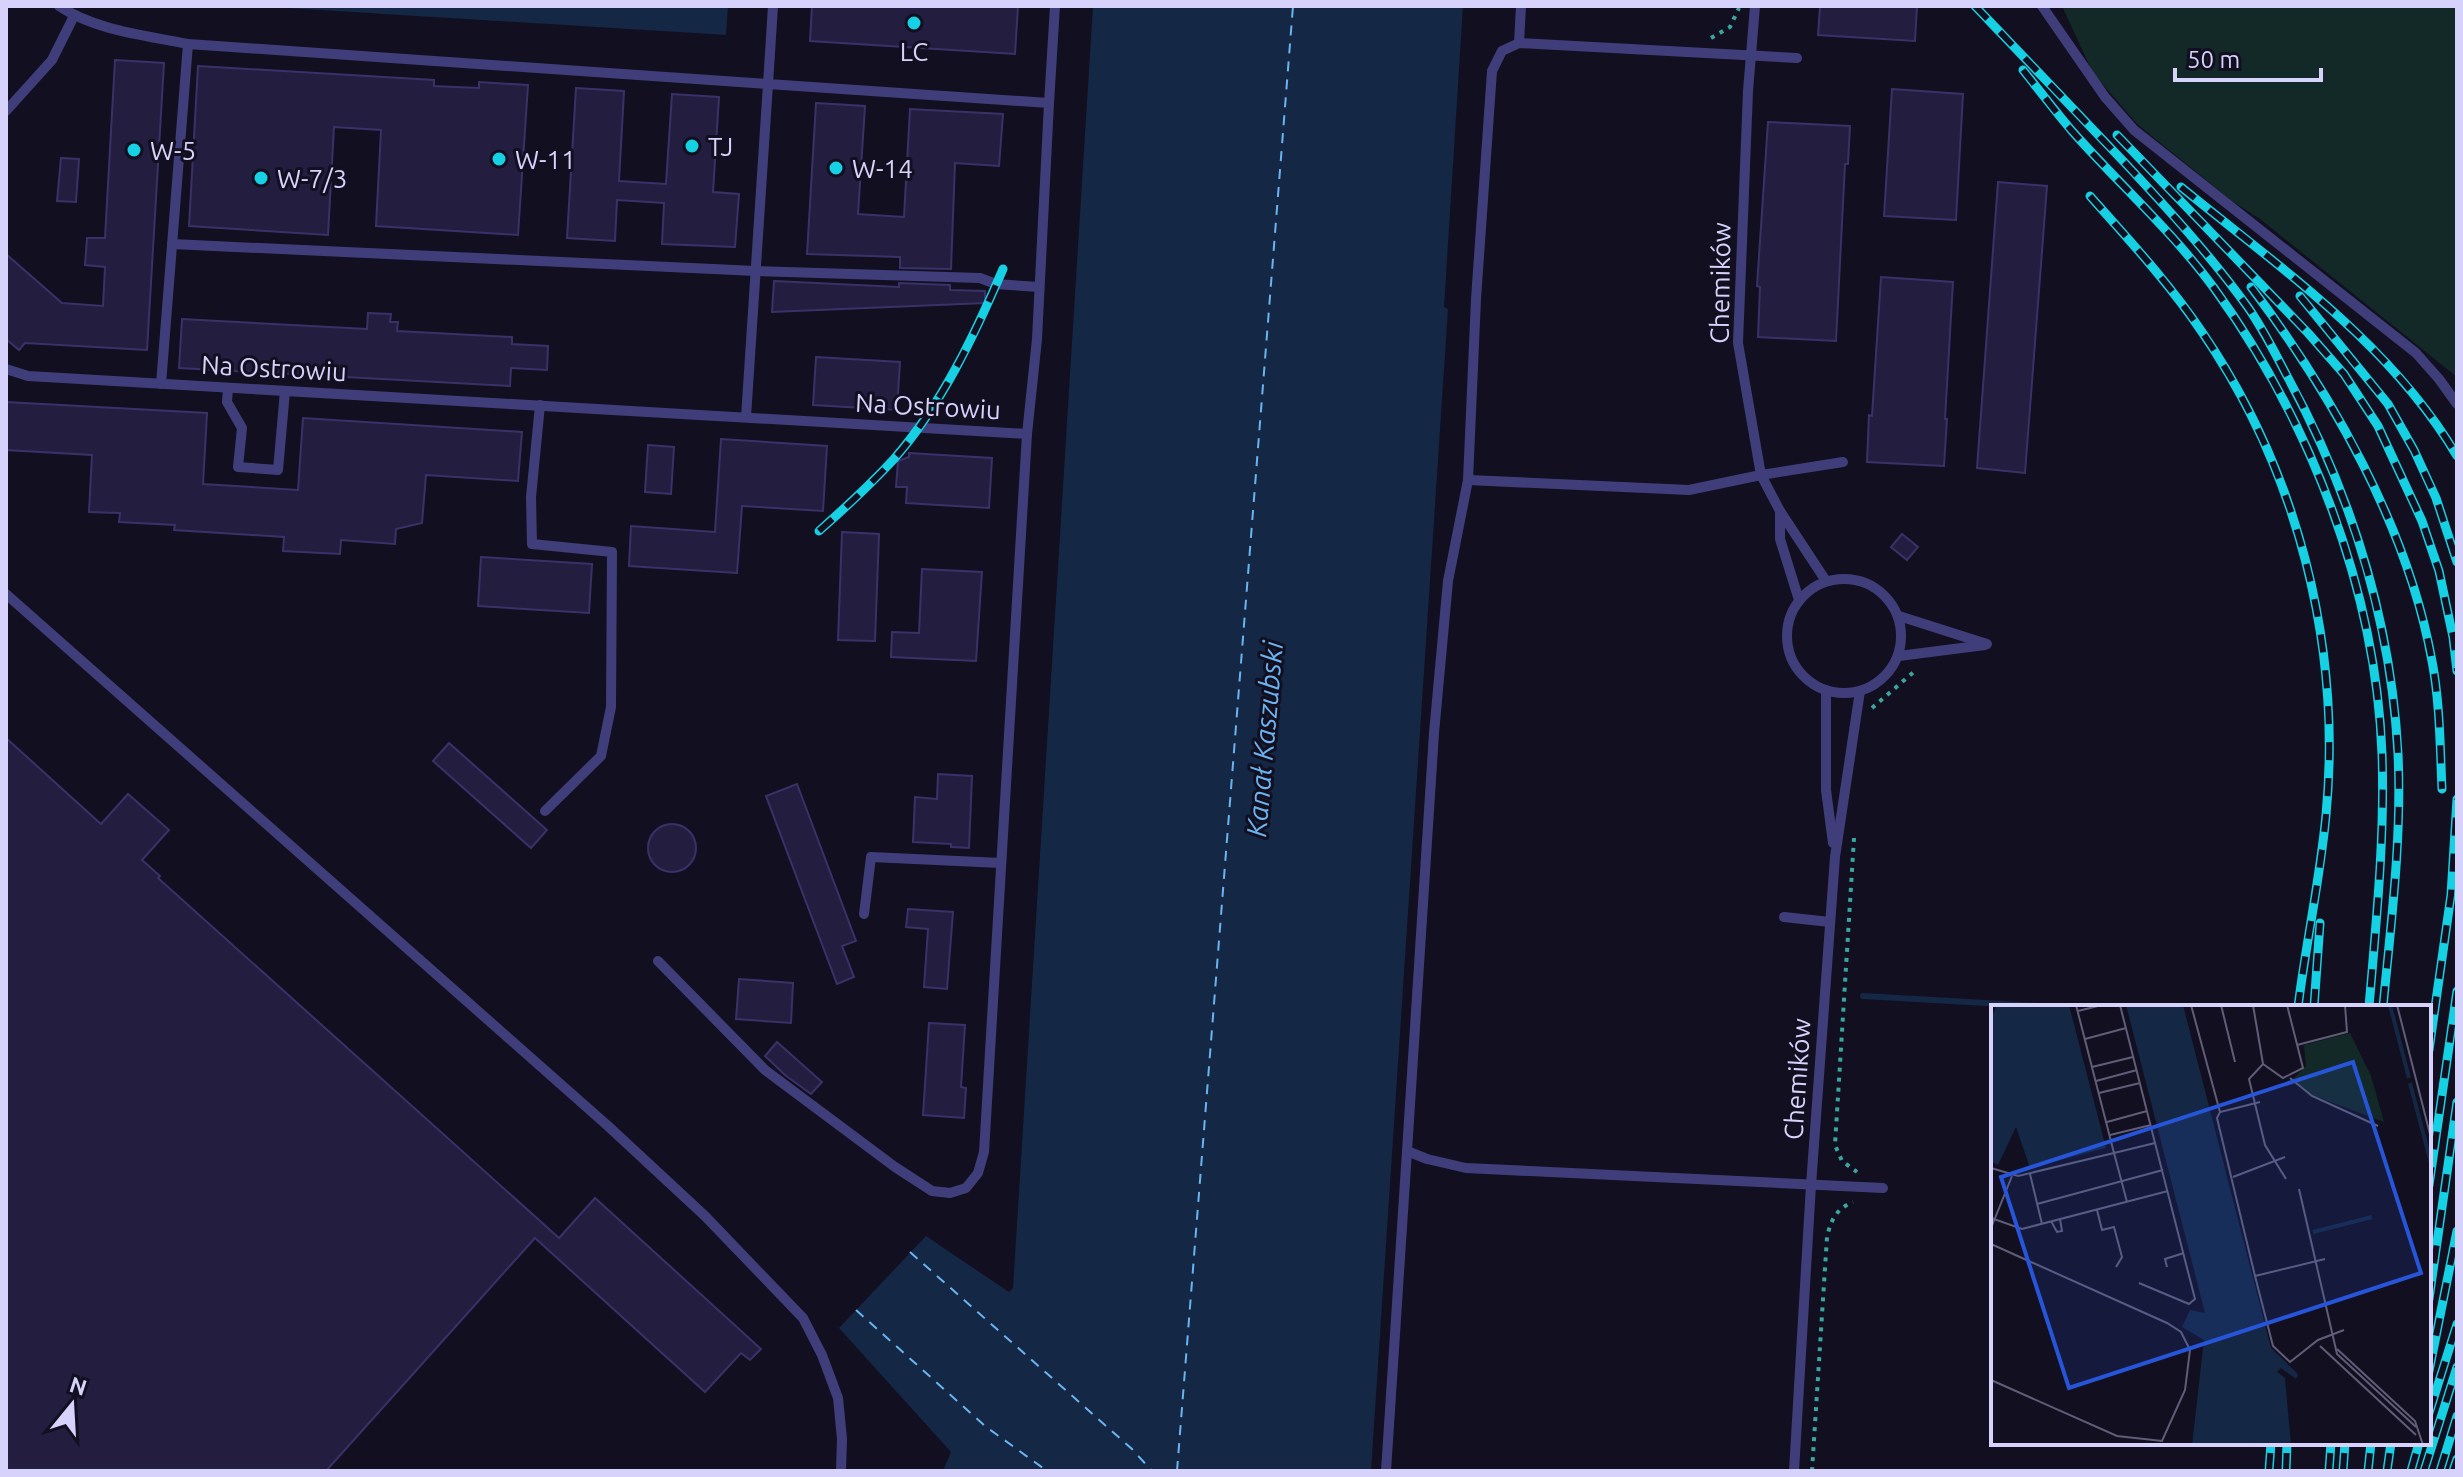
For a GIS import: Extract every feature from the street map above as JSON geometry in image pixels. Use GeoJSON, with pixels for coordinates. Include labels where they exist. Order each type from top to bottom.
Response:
{"type":"FeatureCollection","features":[{"type":"Feature","properties":{"kind":"lane"},"geometry":{"type":"LineString","coordinates":[[59,6],[74,16],[112,29],[188,44],[1049,103]]}},
{"type":"Feature","properties":{"kind":"lane"},"geometry":{"type":"LineString","coordinates":[[746,417],[773,6]]}},
{"type":"Feature","properties":{"kind":"lane"},"geometry":{"type":"LineString","coordinates":[[658,961],[765,1070],[895,1167],[932,1191],[950,1193],[966,1188],[978,1173],[984,1152],[1027,434],[1037,339],[1055,6]]}},
{"type":"Feature","properties":{"kind":"lane","name":"Chemików"},"geometry":{"type":"LineString","coordinates":[[1755,6],[1738,343],[1761,475],[1780,511],[1780,539],[1799,600]]}},
{"type":"Feature","properties":{"kind":"lane"},"geometry":{"type":"LineString","coordinates":[[2042,6],[2105,97],[2134,130],[2416,353],[2457,404]]}},
{"type":"Feature","properties":{"kind":"lane"},"geometry":{"type":"LineString","coordinates":[[1519,43],[1521,10]]}},
{"type":"Feature","properties":{"kind":"lane"},"geometry":{"type":"LineString","coordinates":[[6,111],[52,60],[74,16]]}},
{"type":"Feature","properties":{"kind":"lane"},"geometry":{"type":"LineString","coordinates":[[1386,1471],[1434,733],[1448,581],[1468,480],[1476,299],[1492,71],[1502,51],[1519,43],[1797,58]]}},
{"type":"Feature","properties":{"kind":"lane"},"geometry":{"type":"LineString","coordinates":[[161,384],[188,44]]}},
{"type":"Feature","properties":{"kind":"lane"},"geometry":{"type":"LineString","coordinates":[[172,244],[756,271],[980,278],[996,284],[1039,287]]}},
{"type":"Feature","properties":{"kind":"lane","name":"Na Ostrowiu"},"geometry":{"type":"LineString","coordinates":[[6,369],[28,376],[1027,434]]}},
{"type":"Feature","properties":{"kind":"lane"},"geometry":{"type":"LineString","coordinates":[[228,388],[227,402],[242,428],[238,467],[278,470],[285,391]]}},
{"type":"Feature","properties":{"kind":"lane"},"geometry":{"type":"LineString","coordinates":[[540,405],[531,497],[532,544],[612,552],[611,707],[601,756],[545,811]]}},
{"type":"Feature","properties":{"kind":"lane"},"geometry":{"type":"LineString","coordinates":[[1468,480],[1689,490],[1843,462]]}},
{"type":"Feature","properties":{"kind":"lane"},"geometry":{"type":"LineString","coordinates":[[1780,511],[1826,581]]}},
{"type":"Feature","properties":{"kind":"lane"},"geometry":{"type":"LineString","coordinates":[[1843,578],[1861,580],[1877,588],[1899,616],[1902,629],[1899,656],[1890,672],[1876,684],[1860,691],[1843,693],[1826,690],[1810,682],[1797,669],[1789,652],[1787,634],[1790,616],[1811,588],[1826,581],[1843,578]]}},
{"type":"Feature","properties":{"kind":"lane"},"geometry":{"type":"LineString","coordinates":[[6,594],[608,1126],[755,1266],[803,1318],[822,1355],[838,1398],[841,1471]]}},
{"type":"Feature","properties":{"kind":"lane"},"geometry":{"type":"LineString","coordinates":[[1899,616],[1987,644],[1899,656]]}},
{"type":"Feature","properties":{"kind":"lane"},"geometry":{"type":"LineString","coordinates":[[1826,690],[1826,790],[1835,857]]}},
{"type":"Feature","properties":{"kind":"lane","name":"Chemików"},"geometry":{"type":"LineString","coordinates":[[1794,1471],[1835,857],[1860,691]]}},
{"type":"Feature","properties":{"kind":"lane"},"geometry":{"type":"LineString","coordinates":[[864,914],[871,857],[1001,863]]}},
{"type":"Feature","properties":{"kind":"lane"},"geometry":{"type":"LineString","coordinates":[[1784,917],[1830,922]]}},
{"type":"Feature","properties":{"kind":"lane"},"geometry":{"type":"LineString","coordinates":[[1407,1151],[1466,1168],[1883,1188]]}},
{"type":"Feature","properties":{"kind":"path"},"geometry":{"type":"LineString","coordinates":[[1708,53],[1709,39],[1730,27],[1739,6]]}},
{"type":"Feature","properties":{"kind":"path"},"geometry":{"type":"LineString","coordinates":[[1868,713],[1898,688],[1909,674],[1921,667]]}},
{"type":"Feature","properties":{"kind":"path"},"geometry":{"type":"LineString","coordinates":[[1812,1471],[1827,1237],[1831,1222],[1841,1207],[1864,1200],[1865,1175],[1842,1161],[1835,1145],[1855,834]]}},
{"type":"Feature","properties":{"kind":"green space"},"geometry":{"type":"Polygon","coordinates":[[[2062,6],[2457,6],[2457,377],[2137,124],[2093,73],[2062,6]]]}},
{"type":"Feature","properties":{"kind":"water"},"geometry":{"type":"Polygon","coordinates":[[[256,6],[728,6],[726,35],[256,6]]]}},
{"type":"Feature","properties":{"kind":"water","name":"Kanał Kaszubski"},"geometry":{"type":"Polygon","coordinates":[[[1093,6],[1463,6],[1444,307],[1448,309],[1371,1471],[943,1471],[951,1452],[839,1328],[926,1236],[1009,1292],[1013,1288],[1093,6]]]}},
{"type":"Feature","properties":{"kind":"building","name":"LC"},"geometry":{"type":"Polygon","coordinates":[[[812,6],[1018,6],[1015,54],[810,41],[812,6]]]}},
{"type":"Feature","properties":{"kind":"building"},"geometry":{"type":"Polygon","coordinates":[[[1820,6],[1917,6],[1915,41],[1818,35],[1820,6]]]}},
{"type":"Feature","properties":{"kind":"building","name":"W-5"},"geometry":{"type":"Polygon","coordinates":[[[115,60],[164,63],[147,350],[25,343],[19,350],[6,339],[6,254],[62,303],[103,306],[105,267],[85,265],[87,238],[105,238],[115,60]]]}},
{"type":"Feature","properties":{"kind":"building"},"geometry":{"type":"Polygon","coordinates":[[[198,66],[434,80],[434,86],[479,88],[479,82],[528,85],[518,235],[376,226],[381,130],[334,127],[328,235],[189,226],[198,66]]]}},
{"type":"Feature","properties":{"kind":"building"},"geometry":{"type":"Polygon","coordinates":[[[576,88],[624,91],[619,181],[666,184],[672,94],[719,97],[713,192],[739,194],[735,247],[662,244],[664,203],[617,200],[615,241],[567,238],[576,88]]]}},
{"type":"Feature","properties":{"kind":"building"},"geometry":{"type":"Polygon","coordinates":[[[1892,89],[1963,94],[1956,220],[1884,216],[1892,89]]]}},
{"type":"Feature","properties":{"kind":"building","name":"W-14"},"geometry":{"type":"Polygon","coordinates":[[[816,103],[865,106],[858,214],[904,217],[910,109],[1003,114],[999,166],[955,163],[951,269],[900,268],[900,257],[807,254],[816,103]]]}},
{"type":"Feature","properties":{"kind":"building"},"geometry":{"type":"Polygon","coordinates":[[[1768,122],[1850,126],[1848,164],[1845,164],[1836,341],[1758,337],[1760,287],[1757,286],[1768,122]]]}},
{"type":"Feature","properties":{"kind":"building"},"geometry":{"type":"Polygon","coordinates":[[[61,158],[79,159],[76,202],[57,201],[61,158]]]}},
{"type":"Feature","properties":{"kind":"building"},"geometry":{"type":"Polygon","coordinates":[[[1998,182],[2047,186],[2025,473],[1977,468],[1998,182]]]}},
{"type":"Feature","properties":{"kind":"building"},"geometry":{"type":"Polygon","coordinates":[[[1881,277],[1953,282],[1944,466],[1867,462],[1881,277]]]}},
{"type":"Feature","properties":{"kind":"building"},"geometry":{"type":"Polygon","coordinates":[[[774,281],[899,287],[899,283],[950,285],[950,290],[985,291],[985,303],[772,312],[774,281]]]}},
{"type":"Feature","properties":{"kind":"building"},"geometry":{"type":"Polygon","coordinates":[[[368,313],[391,314],[390,322],[398,322],[397,331],[512,337],[512,344],[548,346],[547,370],[511,368],[510,386],[179,368],[182,319],[367,329],[368,313]]]}},
{"type":"Feature","properties":{"kind":"building"},"geometry":{"type":"Polygon","coordinates":[[[816,357],[900,362],[897,410],[813,405],[816,357]]]}},
{"type":"Feature","properties":{"kind":"building"},"geometry":{"type":"Polygon","coordinates":[[[6,402],[207,413],[203,484],[298,490],[303,418],[522,432],[518,481],[426,475],[422,523],[396,529],[395,544],[341,540],[340,554],[283,551],[284,537],[174,530],[175,525],[119,522],[120,513],[89,512],[92,455],[6,450],[6,402]]]}},
{"type":"Feature","properties":{"kind":"building"},"geometry":{"type":"Polygon","coordinates":[[[721,439],[827,446],[823,511],[742,506],[737,573],[629,566],[631,526],[715,532],[721,439]]]}},
{"type":"Feature","properties":{"kind":"building"},"geometry":{"type":"Polygon","coordinates":[[[648,445],[674,447],[671,494],[645,492],[648,445]]]}},
{"type":"Feature","properties":{"kind":"building"},"geometry":{"type":"Polygon","coordinates":[[[909,453],[992,458],[989,508],[906,503],[907,487],[896,487],[898,461],[909,457],[909,453]]]}},
{"type":"Feature","properties":{"kind":"building"},"geometry":{"type":"Polygon","coordinates":[[[842,532],[879,534],[875,641],[838,640],[842,532]]]}},
{"type":"Feature","properties":{"kind":"building"},"geometry":{"type":"Polygon","coordinates":[[[1902,534],[1918,547],[1907,560],[1891,547],[1902,534]]]}},
{"type":"Feature","properties":{"kind":"building"},"geometry":{"type":"Polygon","coordinates":[[[481,557],[592,564],[589,613],[478,606],[481,557]]]}},
{"type":"Feature","properties":{"kind":"building"},"geometry":{"type":"Polygon","coordinates":[[[922,569],[982,572],[976,661],[891,657],[892,632],[919,633],[922,569]]]}},
{"type":"Feature","properties":{"kind":"building"},"geometry":{"type":"Polygon","coordinates":[[[6,738],[101,824],[128,794],[169,830],[142,860],[160,876],[158,878],[559,1238],[595,1198],[761,1349],[750,1360],[741,1353],[705,1392],[535,1238],[326,1471],[6,1471],[6,738]]]}},
{"type":"Feature","properties":{"kind":"building"},"geometry":{"type":"Polygon","coordinates":[[[449,743],[547,830],[531,848],[433,761],[449,743]]]}},
{"type":"Feature","properties":{"kind":"building"},"geometry":{"type":"Polygon","coordinates":[[[938,774],[972,776],[969,848],[913,842],[915,797],[937,799],[938,774]]]}},
{"type":"Feature","properties":{"kind":"building"},"geometry":{"type":"Polygon","coordinates":[[[797,784],[856,941],[842,946],[854,977],[837,984],[766,796],[797,784]]]}},
{"type":"Feature","properties":{"kind":"building"},"geometry":{"type":"Polygon","coordinates":[[[672,824],[689,831],[696,848],[689,865],[672,872],[655,865],[648,848],[655,831],[672,824]]]}},
{"type":"Feature","properties":{"kind":"building"},"geometry":{"type":"Polygon","coordinates":[[[908,909],[953,912],[947,989],[924,987],[928,929],[906,927],[908,909]]]}},
{"type":"Feature","properties":{"kind":"building"},"geometry":{"type":"Polygon","coordinates":[[[739,979],[793,983],[791,1023],[736,1019],[739,979]]]}},
{"type":"Feature","properties":{"kind":"building"},"geometry":{"type":"Polygon","coordinates":[[[929,1023],[965,1025],[961,1087],[966,1088],[964,1118],[923,1115],[929,1023]]]}},
{"type":"Feature","properties":{"kind":"building"},"geometry":{"type":"Polygon","coordinates":[[[777,1042],[822,1082],[811,1094],[765,1056],[777,1042]]]}},
{"type":"Feature","properties":{"kind":"waterway"},"geometry":{"type":"LineString","coordinates":[[1863,996],[2023,1005]]}},
{"type":"Feature","properties":{"kind":"ferry route"},"geometry":{"type":"LineString","coordinates":[[1177,1471],[1293,6]]}},
{"type":"Feature","properties":{"kind":"ferry route"},"geometry":{"type":"LineString","coordinates":[[910,1252],[1132,1449],[1152,1471]]}},
{"type":"Feature","properties":{"kind":"ferry route"},"geometry":{"type":"LineString","coordinates":[[856,1310],[985,1426],[1047,1471]]}},
{"type":"Feature","properties":{"kind":"railway"},"geometry":{"type":"LineString","coordinates":[[1975,6],[2125,163],[2233,287],[2268,339],[2330,464],[2348,510],[2376,606],[2394,704],[2398,817],[2383,1005]]}},
{"type":"Feature","properties":{"kind":"railway"},"geometry":{"type":"LineString","coordinates":[[2023,70],[2072,131],[2163,227],[2214,288],[2249,339],[2280,393],[2332,509],[2352,569],[2367,631],[2377,692],[2382,754],[2381,849],[2369,1005]]}},
{"type":"Feature","properties":{"kind":"railway"},"geometry":{"type":"LineString","coordinates":[[2117,135],[2308,333],[2344,374],[2378,426],[2422,521],[2439,571],[2457,671]]}},
{"type":"Feature","properties":{"kind":"railway"},"geometry":{"type":"LineString","coordinates":[[2181,187],[2294,278],[2367,343],[2400,378],[2457,456]]}},
{"type":"Feature","properties":{"kind":"railway"},"geometry":{"type":"LineString","coordinates":[[2090,196],[2176,296],[2236,386],[2288,502],[2306,563],[2319,625],[2327,688],[2329,751],[2326,815],[2298,1005]]}},
{"type":"Feature","properties":{"kind":"railway"},"geometry":{"type":"LineString","coordinates":[[819,531],[894,459],[927,416],[968,344],[1003,269]]}},
{"type":"Feature","properties":{"kind":"railway"},"geometry":{"type":"LineString","coordinates":[[2251,287],[2338,417],[2386,512],[2421,611],[2432,661],[2442,789]]}},
{"type":"Feature","properties":{"kind":"railway"},"geometry":{"type":"LineString","coordinates":[[2300,296],[2388,404],[2436,498],[2457,562]]}},
{"type":"Feature","properties":{"kind":"railway"},"geometry":{"type":"LineString","coordinates":[[2431,1036],[2451,895],[2457,799]]}},
{"type":"Feature","properties":{"kind":"railway"},"geometry":{"type":"LineString","coordinates":[[2314,1005],[2320,923]]}},
{"type":"Feature","properties":{"kind":"railway"},"geometry":{"type":"LineString","coordinates":[[2431,1171],[2457,991]]}},
{"type":"Feature","properties":{"kind":"railway"},"geometry":{"type":"LineString","coordinates":[[2431,1285],[2457,1102]]}},
{"type":"Feature","properties":{"kind":"railway"},"geometry":{"type":"LineString","coordinates":[[2431,1361],[2457,1231]]}},
{"type":"Feature","properties":{"kind":"railway"},"geometry":{"type":"LineString","coordinates":[[2431,1407],[2457,1324]]}},
{"type":"Feature","properties":{"kind":"railway"},"geometry":{"type":"LineString","coordinates":[[2424,1471],[2457,1367]]}},
{"type":"Feature","properties":{"kind":"railway"},"geometry":{"type":"LineString","coordinates":[[2440,1471],[2457,1416]]}},
{"type":"Feature","properties":{"kind":"railway"},"geometry":{"type":"LineString","coordinates":[[2269,1471],[2271,1445]]}},
{"type":"Feature","properties":{"kind":"railway"},"geometry":{"type":"LineString","coordinates":[[2286,1471],[2287,1445]]}},
{"type":"Feature","properties":{"kind":"railway"},"geometry":{"type":"LineString","coordinates":[[2329,1471],[2331,1445]]}},
{"type":"Feature","properties":{"kind":"railway"},"geometry":{"type":"LineString","coordinates":[[2343,1471],[2345,1445]]}},
{"type":"Feature","properties":{"kind":"railway"},"geometry":{"type":"LineString","coordinates":[[2368,1471],[2371,1445]]}},
{"type":"Feature","properties":{"kind":"railway"},"geometry":{"type":"LineString","coordinates":[[2387,1471],[2391,1445]]}},
{"type":"Feature","properties":{"kind":"railway"},"geometry":{"type":"LineString","coordinates":[[2411,1471],[2418,1445]]}},
{"type":"Feature","properties":{"kind":"railway"},"geometry":{"type":"LineString","coordinates":[[2453,1471],[2457,1459]]}},
{"type":"Feature","properties":{"kind":"place","name":"LC"},"geometry":{"type":"Point","coordinates":[914,23]}},
{"type":"Feature","properties":{"kind":"place","name":"TJ"},"geometry":{"type":"Point","coordinates":[692,146]}},
{"type":"Feature","properties":{"kind":"place","name":"W-5"},"geometry":{"type":"Point","coordinates":[134,150]}},
{"type":"Feature","properties":{"kind":"place","name":"W-11"},"geometry":{"type":"Point","coordinates":[499,159]}},
{"type":"Feature","properties":{"kind":"place","name":"W-14"},"geometry":{"type":"Point","coordinates":[836,168]}},
{"type":"Feature","properties":{"kind":"place","name":"W-7/3"},"geometry":{"type":"Point","coordinates":[261,178]}}]}
